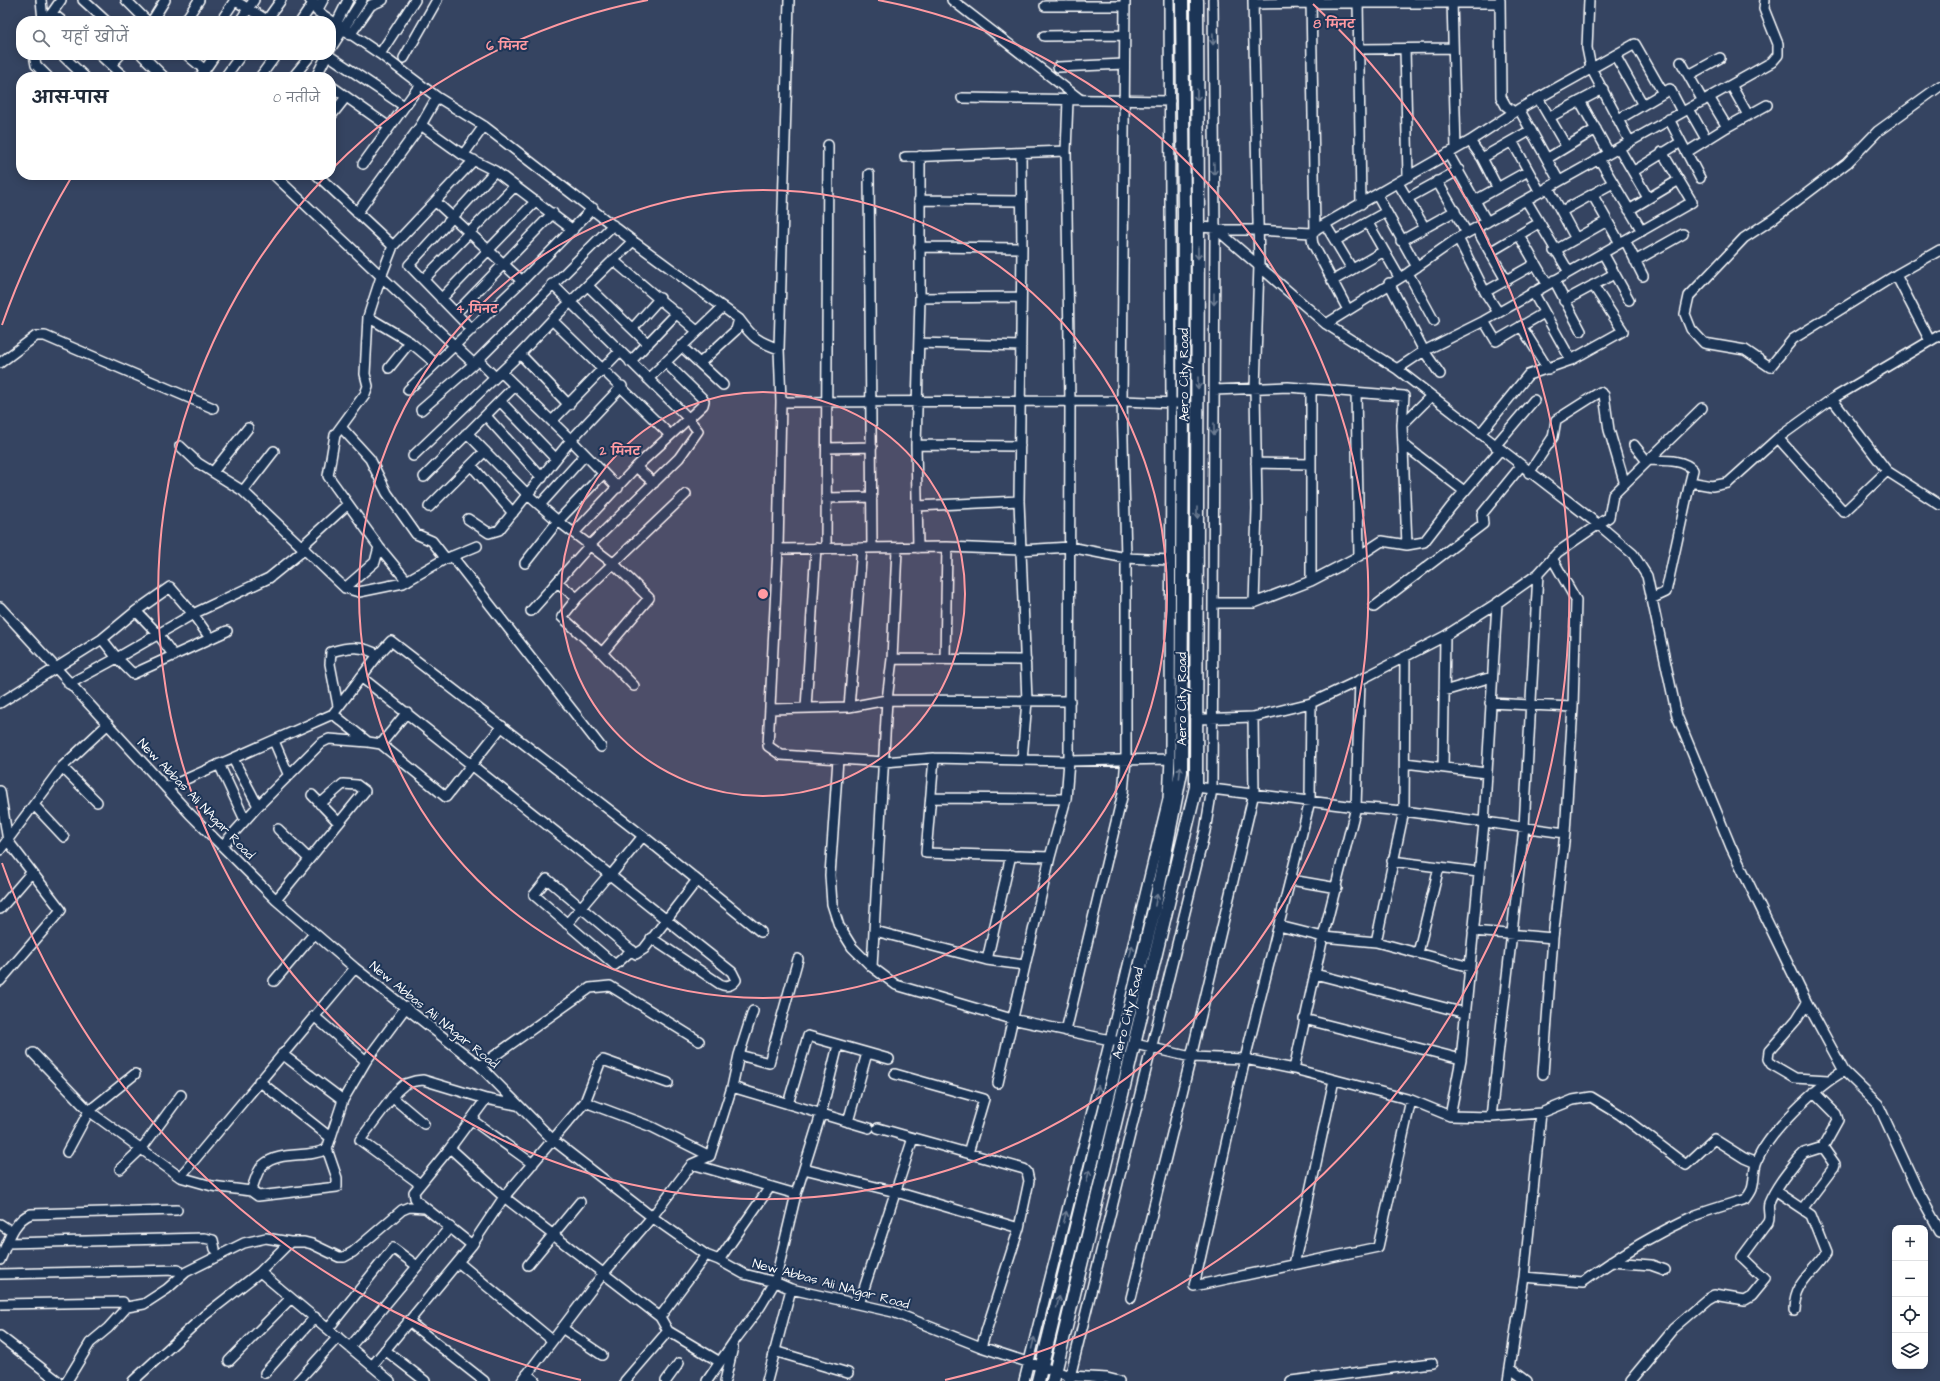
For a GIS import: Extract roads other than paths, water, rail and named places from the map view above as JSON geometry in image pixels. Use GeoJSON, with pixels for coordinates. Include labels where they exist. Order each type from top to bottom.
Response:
{"type":"FeatureCollection","features":[{"type":"Feature","properties":{"kind":"street"},"geometry":{"type":"LineString","coordinates":[[41,0],[43,16]]}},
{"type":"Feature","properties":{"kind":"street"},"geometry":{"type":"LineString","coordinates":[[49,16],[60,0]]}},
{"type":"Feature","properties":{"kind":"street"},"geometry":{"type":"LineString","coordinates":[[83,0],[101,16]]}},
{"type":"Feature","properties":{"kind":"street"},"geometry":{"type":"LineString","coordinates":[[155,16],[165,0]]}},
{"type":"Feature","properties":{"kind":"street"},"geometry":{"type":"LineString","coordinates":[[188,16],[199,0]]}},
{"type":"Feature","properties":{"kind":"street"},"geometry":{"type":"LineString","coordinates":[[224,16],[235,0],[259,16]]}},
{"type":"Feature","properties":{"kind":"street"},"geometry":{"type":"LineString","coordinates":[[243,16],[254,0]]}},
{"type":"Feature","properties":{"kind":"street"},"geometry":{"type":"LineString","coordinates":[[270,16],[281,0]]}},
{"type":"Feature","properties":{"kind":"street"},"geometry":{"type":"LineString","coordinates":[[337,28],[348,0]]}},
{"type":"Feature","properties":{"kind":"street"},"geometry":{"type":"LineString","coordinates":[[337,28],[362,0]]}},
{"type":"Feature","properties":{"kind":"street"},"geometry":{"type":"LineString","coordinates":[[350,35],[371,5],[383,0]]}},
{"type":"Feature","properties":{"kind":"street"},"geometry":{"type":"LineString","coordinates":[[380,54],[415,0]]}},
{"type":"Feature","properties":{"kind":"street"},"geometry":{"type":"LineString","coordinates":[[404,58],[437,0]]}},
{"type":"Feature","properties":{"kind":"street"},"geometry":{"type":"LineString","coordinates":[[789,0],[779,349],[781,402],[778,549],[770,709],[766,743],[770,749],[781,755],[884,762],[934,758],[1069,761],[1170,759]]}},
{"type":"Feature","properties":{"kind":"street"},"geometry":{"type":"LineString","coordinates":[[952,0],[1081,100]]}},
{"type":"Feature","properties":{"kind":"street"},"geometry":{"type":"LineString","coordinates":[[781,402],[1122,401],[1177,403],[1169,0]]}},
{"type":"Feature","properties":{"kind":"street","name":"Aero City Road"},"geometry":{"type":"LineString","coordinates":[[1038,1381],[1115,1041],[1154,910],[1181,772],[1176,560],[1182,0]]}},
{"type":"Feature","properties":{"kind":"street","name":"Aero City Road"},"geometry":{"type":"LineString","coordinates":[[1054,1376],[1196,787],[1198,227],[1197,0]]}},
{"type":"Feature","properties":{"kind":"street"},"geometry":{"type":"LineString","coordinates":[[1070,1379],[1205,831],[1212,789],[1216,229],[1213,0]]}},
{"type":"Feature","properties":{"kind":"street"},"geometry":{"type":"LineString","coordinates":[[1589,0],[1587,48],[1591,68],[1630,142]]}},
{"type":"Feature","properties":{"kind":"street"},"geometry":{"type":"LineString","coordinates":[[1326,324],[1389,283],[1408,273],[1458,238],[1772,62],[1778,55],[1778,44],[1764,9],[1765,0]]}},
{"type":"Feature","properties":{"kind":"street"},"geometry":{"type":"LineString","coordinates":[[129,1],[142,16]]}},
{"type":"Feature","properties":{"kind":"street"},"geometry":{"type":"LineString","coordinates":[[1311,1],[1314,232],[1311,238],[1348,310]]}},
{"type":"Feature","properties":{"kind":"street"},"geometry":{"type":"LineString","coordinates":[[1358,1],[1361,204]]}},
{"type":"Feature","properties":{"kind":"street"},"geometry":{"type":"LineString","coordinates":[[1452,1],[1452,151],[1459,170],[1487,222]]}},
{"type":"Feature","properties":{"kind":"street"},"geometry":{"type":"LineString","coordinates":[[1254,603],[1256,463],[1255,389],[1259,265],[1257,230],[1254,2],[1500,2],[1501,98],[1506,106],[1516,110],[1531,130],[1548,158],[1559,181]]}},
{"type":"Feature","properties":{"kind":"street"},"geometry":{"type":"LineString","coordinates":[[304,16],[316,3],[327,16]]}},
{"type":"Feature","properties":{"kind":"street"},"geometry":{"type":"LineString","coordinates":[[1045,6],[1124,3],[1122,401],[1126,558],[1126,759],[1123,793],[1066,1031]]}},
{"type":"Feature","properties":{"kind":"street"},"geometry":{"type":"LineString","coordinates":[[52,13],[56,16]]}},
{"type":"Feature","properties":{"kind":"street"},"geometry":{"type":"LineString","coordinates":[[337,28],[380,54],[437,97],[484,126],[633,241],[739,319],[752,336],[760,342],[779,349]]}},
{"type":"Feature","properties":{"kind":"street"},"geometry":{"type":"LineString","coordinates":[[1044,36],[1124,35]]}},
{"type":"Feature","properties":{"kind":"street"},"geometry":{"type":"LineString","coordinates":[[1198,227],[1216,229],[1314,232],[1325,224],[1470,141],[1516,110],[1634,44],[1663,93]]}},
{"type":"Feature","properties":{"kind":"street"},"geometry":{"type":"LineString","coordinates":[[1358,49],[1453,48]]}},
{"type":"Feature","properties":{"kind":"street"},"geometry":{"type":"LineString","coordinates":[[1405,49],[1408,177]]}},
{"type":"Feature","properties":{"kind":"street"},"geometry":{"type":"LineString","coordinates":[[1615,55],[1642,105]]}},
{"type":"Feature","properties":{"kind":"street"},"geometry":{"type":"LineString","coordinates":[[1689,75],[1720,58]]}},
{"type":"Feature","properties":{"kind":"street"},"geometry":{"type":"LineString","coordinates":[[35,60],[36,65],[43,72]]}},
{"type":"Feature","properties":{"kind":"street"},"geometry":{"type":"LineString","coordinates":[[67,60],[81,72]]}},
{"type":"Feature","properties":{"kind":"street"},"geometry":{"type":"LineString","coordinates":[[106,60],[119,72]]}},
{"type":"Feature","properties":{"kind":"street"},"geometry":{"type":"LineString","coordinates":[[111,65],[116,60]]}},
{"type":"Feature","properties":{"kind":"street"},"geometry":{"type":"LineString","coordinates":[[147,60],[159,72]]}},
{"type":"Feature","properties":{"kind":"street"},"geometry":{"type":"LineString","coordinates":[[198,60],[202,72]]}},
{"type":"Feature","properties":{"kind":"street"},"geometry":{"type":"LineString","coordinates":[[203,72],[211,60]]}},
{"type":"Feature","properties":{"kind":"street"},"geometry":{"type":"LineString","coordinates":[[229,72],[237,60]]}},
{"type":"Feature","properties":{"kind":"street"},"geometry":{"type":"LineString","coordinates":[[264,72],[272,60]]}},
{"type":"Feature","properties":{"kind":"street"},"geometry":{"type":"LineString","coordinates":[[297,72],[307,60]]}},
{"type":"Feature","properties":{"kind":"street"},"geometry":{"type":"LineString","coordinates":[[319,72],[325,60]]}},
{"type":"Feature","properties":{"kind":"street"},"geometry":{"type":"LineString","coordinates":[[335,60],[404,106]]}},
{"type":"Feature","properties":{"kind":"street"},"geometry":{"type":"LineString","coordinates":[[1681,62],[1706,99],[1727,126]]}},
{"type":"Feature","properties":{"kind":"street"},"geometry":{"type":"LineString","coordinates":[[1058,67],[1124,64]]}},
{"type":"Feature","properties":{"kind":"street"},"geometry":{"type":"LineString","coordinates":[[363,164],[420,85]]}},
{"type":"Feature","properties":{"kind":"street"},"geometry":{"type":"LineString","coordinates":[[1731,85],[1748,115]]}},
{"type":"Feature","properties":{"kind":"street"},"geometry":{"type":"LineString","coordinates":[[1940,86],[1878,131],[1841,168],[1773,219],[1744,238],[1689,296],[1685,314],[1691,329],[1704,343],[1745,350],[1770,367],[1793,339],[1896,275],[1940,250]]}},
{"type":"Feature","properties":{"kind":"street"},"geometry":{"type":"LineString","coordinates":[[1550,117],[1603,89]]}},
{"type":"Feature","properties":{"kind":"street"},"geometry":{"type":"LineString","coordinates":[[1619,119],[1670,89],[1706,139]]}},
{"type":"Feature","properties":{"kind":"street"},"geometry":{"type":"LineString","coordinates":[[336,90],[389,128]]}},
{"type":"Feature","properties":{"kind":"street"},"geometry":{"type":"LineString","coordinates":[[336,110],[346,97]]}},
{"type":"Feature","properties":{"kind":"street"},"geometry":{"type":"LineString","coordinates":[[357,213],[421,125],[437,97]]}},
{"type":"Feature","properties":{"kind":"street"},"geometry":{"type":"LineString","coordinates":[[962,98],[1170,101]]}},
{"type":"Feature","properties":{"kind":"street"},"geometry":{"type":"LineString","coordinates":[[1538,98],[1566,146]]}},
{"type":"Feature","properties":{"kind":"street"},"geometry":{"type":"LineString","coordinates":[[998,1083],[1050,857],[1066,799],[1069,761],[1070,402],[1066,151],[1068,100]]}},
{"type":"Feature","properties":{"kind":"street"},"geometry":{"type":"LineString","coordinates":[[1580,101],[1610,153]]}},
{"type":"Feature","properties":{"kind":"street"},"geometry":{"type":"LineString","coordinates":[[1687,152],[1727,126],[1767,105]]}},
{"type":"Feature","properties":{"kind":"street"},"geometry":{"type":"LineString","coordinates":[[1669,119],[1700,178]]}},
{"type":"Feature","properties":{"kind":"street"},"geometry":{"type":"LineString","coordinates":[[421,125],[463,155],[495,171],[553,213],[573,230]]}},
{"type":"Feature","properties":{"kind":"street"},"geometry":{"type":"LineString","coordinates":[[463,155],[484,126]]}},
{"type":"Feature","properties":{"kind":"street"},"geometry":{"type":"LineString","coordinates":[[1548,158],[1596,129]]}},
{"type":"Feature","properties":{"kind":"street"},"geometry":{"type":"LineString","coordinates":[[1482,158],[1531,130]]}},
{"type":"Feature","properties":{"kind":"street"},"geometry":{"type":"LineString","coordinates":[[1470,141],[1482,158],[1497,187]]}},
{"type":"Feature","properties":{"kind":"street"},"geometry":{"type":"LineString","coordinates":[[1512,141],[1540,192]]}},
{"type":"Feature","properties":{"kind":"street"},"geometry":{"type":"LineString","coordinates":[[1634,171],[1662,152],[1681,142]]}},
{"type":"Feature","properties":{"kind":"street"},"geometry":{"type":"LineString","coordinates":[[806,708],[826,498],[828,145]]}},
{"type":"Feature","properties":{"kind":"street"},"geometry":{"type":"LineString","coordinates":[[1619,148],[1634,171],[1648,198]]}},
{"type":"Feature","properties":{"kind":"street"},"geometry":{"type":"LineString","coordinates":[[905,157],[1021,154],[1066,151]]}},
{"type":"Feature","properties":{"kind":"street"},"geometry":{"type":"LineString","coordinates":[[1397,369],[1424,351],[1484,321],[1692,202],[1662,152]]}},
{"type":"Feature","properties":{"kind":"street"},"geometry":{"type":"LineString","coordinates":[[1021,154],[1022,248],[1020,297],[1021,346],[1019,501],[1027,701],[1022,760]]}},
{"type":"Feature","properties":{"kind":"street"},"geometry":{"type":"LineString","coordinates":[[918,548],[916,445],[920,298],[920,156]]}},
{"type":"Feature","properties":{"kind":"street"},"geometry":{"type":"LineString","coordinates":[[1599,159],[1642,231]]}},
{"type":"Feature","properties":{"kind":"street"},"geometry":{"type":"LineString","coordinates":[[407,581],[379,547],[328,476],[335,434],[366,390],[365,374],[368,317],[380,277],[393,246],[474,160]]}},
{"type":"Feature","properties":{"kind":"street"},"geometry":{"type":"LineString","coordinates":[[1408,198],[1459,170]]}},
{"type":"Feature","properties":{"kind":"street"},"geometry":{"type":"LineString","coordinates":[[472,330],[409,265],[495,171]]}},
{"type":"Feature","properties":{"kind":"street"},"geometry":{"type":"LineString","coordinates":[[1476,200],[1528,171]]}},
{"type":"Feature","properties":{"kind":"street"},"geometry":{"type":"LineString","coordinates":[[869,174],[872,548]]}},
{"type":"Feature","properties":{"kind":"street"},"geometry":{"type":"LineString","coordinates":[[279,180],[380,277],[455,345],[476,362],[515,386],[618,488]]}},
{"type":"Feature","properties":{"kind":"street"},"geometry":{"type":"LineString","coordinates":[[322,180],[393,246]]}},
{"type":"Feature","properties":{"kind":"street"},"geometry":{"type":"LineString","coordinates":[[1629,210],[1679,180]]}},
{"type":"Feature","properties":{"kind":"street"},"geometry":{"type":"LineString","coordinates":[[1437,182],[1467,233]]}},
{"type":"Feature","properties":{"kind":"street"},"geometry":{"type":"LineString","coordinates":[[1398,183],[1426,228]]}},
{"type":"Feature","properties":{"kind":"street"},"geometry":{"type":"LineString","coordinates":[[1562,211],[1613,183]]}},
{"type":"Feature","properties":{"kind":"street"},"geometry":{"type":"LineString","coordinates":[[424,280],[515,186]]}},
{"type":"Feature","properties":{"kind":"street"},"geometry":{"type":"LineString","coordinates":[[1548,187],[1576,239]]}},
{"type":"Feature","properties":{"kind":"street"},"geometry":{"type":"LineString","coordinates":[[1592,194],[1607,221],[1635,261],[1643,276]]}},
{"type":"Feature","properties":{"kind":"street"},"geometry":{"type":"LineString","coordinates":[[1377,195],[1417,267]]}},
{"type":"Feature","properties":{"kind":"street"},"geometry":{"type":"LineString","coordinates":[[919,200],[1021,201]]}},
{"type":"Feature","properties":{"kind":"street"},"geometry":{"type":"LineString","coordinates":[[1526,200],[1554,251],[1568,272]]}},
{"type":"Feature","properties":{"kind":"street"},"geometry":{"type":"LineString","coordinates":[[441,299],[536,201]]}},
{"type":"Feature","properties":{"kind":"street"},"geometry":{"type":"LineString","coordinates":[[436,202],[489,249],[522,281]]}},
{"type":"Feature","properties":{"kind":"street"},"geometry":{"type":"LineString","coordinates":[[408,390],[522,281],[573,230],[592,208]]}},
{"type":"Feature","properties":{"kind":"street"},"geometry":{"type":"LineString","coordinates":[[1401,240],[1426,228],[1455,211]]}},
{"type":"Feature","properties":{"kind":"street"},"geometry":{"type":"LineString","coordinates":[[1336,240],[1386,212]]}},
{"type":"Feature","properties":{"kind":"street"},"geometry":{"type":"LineString","coordinates":[[456,313],[553,213]]}},
{"type":"Feature","properties":{"kind":"street"},"geometry":{"type":"LineString","coordinates":[[1554,251],[1607,221]]}},
{"type":"Feature","properties":{"kind":"street"},"geometry":{"type":"LineString","coordinates":[[1368,223],[1400,277]]}},
{"type":"Feature","properties":{"kind":"street"},"geometry":{"type":"LineString","coordinates":[[1490,252],[1539,223]]}},
{"type":"Feature","properties":{"kind":"street"},"geometry":{"type":"LineString","coordinates":[[1325,224],[1336,240],[1352,269]]}},
{"type":"Feature","properties":{"kind":"street"},"geometry":{"type":"LineString","coordinates":[[421,410],[476,362],[552,284],[613,225]]}},
{"type":"Feature","properties":{"kind":"street"},"geometry":{"type":"LineString","coordinates":[[1476,228],[1506,280]]}},
{"type":"Feature","properties":{"kind":"street"},"geometry":{"type":"LineString","coordinates":[[1216,229],[1326,324],[1397,369],[1497,448],[1599,525],[1633,554],[1647,576],[1677,716],[1731,847],[1808,1003],[1844,1071],[1878,1104],[1884,1113],[1920,1195],[1940,1231]]}},
{"type":"Feature","properties":{"kind":"street"},"geometry":{"type":"LineString","coordinates":[[1635,261],[1683,234]]}},
{"type":"Feature","properties":{"kind":"street"},"geometry":{"type":"LineString","coordinates":[[1519,235],[1535,264],[1564,300],[1581,331]]}},
{"type":"Feature","properties":{"kind":"street"},"geometry":{"type":"LineString","coordinates":[[1458,238],[1485,292],[1498,312]]}},
{"type":"Feature","properties":{"kind":"street"},"geometry":{"type":"LineString","coordinates":[[413,456],[520,354],[552,320],[633,241]]}},
{"type":"Feature","properties":{"kind":"street"},"geometry":{"type":"LineString","coordinates":[[919,247],[1022,248]]}},
{"type":"Feature","properties":{"kind":"street"},"geometry":{"type":"LineString","coordinates":[[1332,281],[1384,251]]}},
{"type":"Feature","properties":{"kind":"street"},"geometry":{"type":"LineString","coordinates":[[1603,253],[1629,300]]}},
{"type":"Feature","properties":{"kind":"street"},"geometry":{"type":"LineString","coordinates":[[613,260],[660,298],[697,331]]}},
{"type":"Feature","properties":{"kind":"street"},"geometry":{"type":"LineString","coordinates":[[1485,292],[1535,264]]}},
{"type":"Feature","properties":{"kind":"street"},"geometry":{"type":"LineString","coordinates":[[1408,273],[1434,321]]}},
{"type":"Feature","properties":{"kind":"street"},"geometry":{"type":"LineString","coordinates":[[1564,300],[1614,274]]}},
{"type":"Feature","properties":{"kind":"street"},"geometry":{"type":"LineString","coordinates":[[1896,275],[1930,341]]}},
{"type":"Feature","properties":{"kind":"street"},"geometry":{"type":"LineString","coordinates":[[1389,283],[1424,351],[1440,374]]}},
{"type":"Feature","properties":{"kind":"street"},"geometry":{"type":"LineString","coordinates":[[531,611],[590,545],[679,458],[698,431],[688,418],[552,284]]}},
{"type":"Feature","properties":{"kind":"street"},"geometry":{"type":"LineString","coordinates":[[1480,434],[1528,375],[1571,360],[1623,331],[1593,285]]}},
{"type":"Feature","properties":{"kind":"street"},"geometry":{"type":"LineString","coordinates":[[588,286],[648,344]]}},
{"type":"Feature","properties":{"kind":"street"},"geometry":{"type":"LineString","coordinates":[[1533,292],[1571,360]]}},
{"type":"Feature","properties":{"kind":"street"},"geometry":{"type":"LineString","coordinates":[[920,298],[1020,297]]}},
{"type":"Feature","properties":{"kind":"street"},"geometry":{"type":"LineString","coordinates":[[633,328],[660,298]]}},
{"type":"Feature","properties":{"kind":"street"},"geometry":{"type":"LineString","coordinates":[[648,378],[723,307]]}},
{"type":"Feature","properties":{"kind":"street"},"geometry":{"type":"LineString","coordinates":[[630,362],[677,313]]}},
{"type":"Feature","properties":{"kind":"street"},"geometry":{"type":"LineString","coordinates":[[1484,321],[1496,341],[1544,313]]}},
{"type":"Feature","properties":{"kind":"street"},"geometry":{"type":"LineString","coordinates":[[368,317],[410,342],[435,363]]}},
{"type":"Feature","properties":{"kind":"street"},"geometry":{"type":"LineString","coordinates":[[700,363],[736,330],[739,319]]}},
{"type":"Feature","properties":{"kind":"street"},"geometry":{"type":"LineString","coordinates":[[552,320],[622,386],[669,434]]}},
{"type":"Feature","properties":{"kind":"street"},"geometry":{"type":"LineString","coordinates":[[1521,326],[1548,369]]}},
{"type":"Feature","properties":{"kind":"street"},"geometry":{"type":"LineString","coordinates":[[1690,482],[1712,486],[1728,483],[1778,438],[1832,399],[1940,335]]}},
{"type":"Feature","properties":{"kind":"street"},"geometry":{"type":"LineString","coordinates":[[0,364],[36,336],[45,336],[213,408]]}},
{"type":"Feature","properties":{"kind":"street"},"geometry":{"type":"LineString","coordinates":[[389,368],[410,342]]}},
{"type":"Feature","properties":{"kind":"street"},"geometry":{"type":"LineString","coordinates":[[919,343],[1021,346]]}},
{"type":"Feature","properties":{"kind":"street"},"geometry":{"type":"LineString","coordinates":[[681,346],[723,385]]}},
{"type":"Feature","properties":{"kind":"street"},"geometry":{"type":"LineString","coordinates":[[552,421],[620,351]]}},
{"type":"Feature","properties":{"kind":"street"},"geometry":{"type":"LineString","coordinates":[[520,354],[569,405]]}},
{"type":"Feature","properties":{"kind":"street"},"geometry":{"type":"LineString","coordinates":[[574,533],[618,488],[636,467],[704,401],[665,362]]}},
{"type":"Feature","properties":{"kind":"street"},"geometry":{"type":"LineString","coordinates":[[424,477],[515,386]]}},
{"type":"Feature","properties":{"kind":"street"},"geometry":{"type":"LineString","coordinates":[[468,519],[484,530],[494,533],[503,527],[571,440],[622,386]]}},
{"type":"Feature","properties":{"kind":"street"},"geometry":{"type":"LineString","coordinates":[[1214,390],[1288,387],[1404,396],[1402,425],[1407,545]]}},
{"type":"Feature","properties":{"kind":"street"},"geometry":{"type":"LineString","coordinates":[[1311,389],[1311,581]]}},
{"type":"Feature","properties":{"kind":"street"},"geometry":{"type":"LineString","coordinates":[[1356,392],[1359,556]]}},
{"type":"Feature","properties":{"kind":"street"},"geometry":{"type":"LineString","coordinates":[[1530,473],[1553,437],[1556,420],[1600,392],[1604,395],[1609,430],[1624,481]]}},
{"type":"Feature","properties":{"kind":"street"},"geometry":{"type":"LineString","coordinates":[[1402,425],[1431,396]]}},
{"type":"Feature","properties":{"kind":"street"},"geometry":{"type":"LineString","coordinates":[[1832,399],[1888,471],[1940,505]]}},
{"type":"Feature","properties":{"kind":"street"},"geometry":{"type":"LineString","coordinates":[[1214,603],[1254,603],[1311,581],[1359,556],[1382,541],[1407,545],[1424,542],[1534,400]]}},
{"type":"Feature","properties":{"kind":"street"},"geometry":{"type":"LineString","coordinates":[[500,401],[556,459]]}},
{"type":"Feature","properties":{"kind":"street"},"geometry":{"type":"LineString","coordinates":[[1196,719],[1253,716],[1310,703],[1405,658],[1445,636],[1497,603],[1538,574],[1558,552],[1609,517],[1613,494],[1624,481],[1702,408]]}},
{"type":"Feature","properties":{"kind":"street"},"geometry":{"type":"LineString","coordinates":[[486,416],[542,478]]}},
{"type":"Feature","properties":{"kind":"street"},"geometry":{"type":"LineString","coordinates":[[341,426],[370,458],[387,493],[416,534],[432,541],[449,558],[601,747]]}},
{"type":"Feature","properties":{"kind":"street"},"geometry":{"type":"LineString","coordinates":[[213,472],[248,428]]}},
{"type":"Feature","properties":{"kind":"street"},"geometry":{"type":"LineString","coordinates":[[467,433],[540,505],[558,521],[614,564],[649,598],[602,653]]}},
{"type":"Feature","properties":{"kind":"street"},"geometry":{"type":"LineString","coordinates":[[1778,438],[1844,512],[1888,471]]}},
{"type":"Feature","properties":{"kind":"street"},"geometry":{"type":"LineString","coordinates":[[1403,444],[1464,491]]}},
{"type":"Feature","properties":{"kind":"street"},"geometry":{"type":"LineString","coordinates":[[916,445],[1020,446]]}},
{"type":"Feature","properties":{"kind":"street"},"geometry":{"type":"LineString","coordinates":[[1634,445],[1646,460],[1680,462],[1693,470],[1666,592],[1652,599]]}},
{"type":"Feature","properties":{"kind":"street"},"geometry":{"type":"LineString","coordinates":[[180,446],[198,463],[243,491],[345,588],[357,592],[407,581],[449,558],[477,546]]}},
{"type":"Feature","properties":{"kind":"street"},"geometry":{"type":"LineString","coordinates":[[827,448],[872,447]]}},
{"type":"Feature","properties":{"kind":"street"},"geometry":{"type":"LineString","coordinates":[[243,491],[274,451]]}},
{"type":"Feature","properties":{"kind":"street"},"geometry":{"type":"LineString","coordinates":[[430,508],[485,451]]}},
{"type":"Feature","properties":{"kind":"street"},"geometry":{"type":"LineString","coordinates":[[540,505],[585,455]]}},
{"type":"Feature","properties":{"kind":"street"},"geometry":{"type":"LineString","coordinates":[[1256,463],[1311,464]]}},
{"type":"Feature","properties":{"kind":"street"},"geometry":{"type":"LineString","coordinates":[[471,465],[514,513]]}},
{"type":"Feature","properties":{"kind":"street"},"geometry":{"type":"LineString","coordinates":[[1374,607],[1483,524],[1482,514],[1521,466]]}},
{"type":"Feature","properties":{"kind":"street"},"geometry":{"type":"LineString","coordinates":[[636,467],[654,483]]}},
{"type":"Feature","properties":{"kind":"street"},"geometry":{"type":"LineString","coordinates":[[525,563],[558,521],[603,474]]}},
{"type":"Feature","properties":{"kind":"street"},"geometry":{"type":"LineString","coordinates":[[634,686],[602,653],[562,616],[577,598],[686,494]]}},
{"type":"Feature","properties":{"kind":"street"},"geometry":{"type":"LineString","coordinates":[[826,498],[872,497]]}},
{"type":"Feature","properties":{"kind":"street"},"geometry":{"type":"LineString","coordinates":[[917,506],[1019,501]]}},
{"type":"Feature","properties":{"kind":"street"},"geometry":{"type":"LineString","coordinates":[[69,684],[193,614],[269,578],[303,548],[348,504]]}},
{"type":"Feature","properties":{"kind":"street"},"geometry":{"type":"LineString","coordinates":[[345,588],[375,562],[379,547]]}},
{"type":"Feature","properties":{"kind":"street"},"geometry":{"type":"LineString","coordinates":[[778,549],[897,549],[947,547],[1021,550],[1070,547],[1126,558],[1197,562]]}},
{"type":"Feature","properties":{"kind":"street"},"geometry":{"type":"LineString","coordinates":[[944,659],[947,547]]}},
{"type":"Feature","properties":{"kind":"street"},"geometry":{"type":"LineString","coordinates":[[849,707],[862,548]]}},
{"type":"Feature","properties":{"kind":"street"},"geometry":{"type":"LineString","coordinates":[[872,967],[887,700],[892,659],[897,549]]}},
{"type":"Feature","properties":{"kind":"street"},"geometry":{"type":"LineString","coordinates":[[1543,1074],[1554,938],[1565,833],[1573,707],[1576,600],[1552,558]]}},
{"type":"Feature","properties":{"kind":"street"},"geometry":{"type":"LineString","coordinates":[[1024,1381],[1115,1041],[1168,799],[1176,560]]}},
{"type":"Feature","properties":{"kind":"street"},"geometry":{"type":"LineString","coordinates":[[1491,1117],[1524,827],[1538,574]]}},
{"type":"Feature","properties":{"kind":"street"},"geometry":{"type":"LineString","coordinates":[[557,582],[577,598]]}},
{"type":"Feature","properties":{"kind":"street"},"geometry":{"type":"LineString","coordinates":[[0,703],[102,639],[136,611],[170,587],[193,614],[210,638]]}},
{"type":"Feature","properties":{"kind":"street"},"geometry":{"type":"LineString","coordinates":[[1450,1116],[1461,1059],[1478,872],[1484,823],[1497,603]]}},
{"type":"Feature","properties":{"kind":"street","name":"New Abbas Ali NAgar Road"},"geometry":{"type":"LineString","coordinates":[[0,607],[14,620],[69,684],[108,724],[166,788],[276,900],[314,934],[347,959],[355,968],[480,1066],[553,1140],[652,1217],[706,1255],[719,1260],[744,1274],[775,1282],[791,1289],[893,1312],[981,1347],[1042,1367],[1054,1376]]}},
{"type":"Feature","properties":{"kind":"street"},"geometry":{"type":"LineString","coordinates":[[136,611],[158,634],[174,656]]}},
{"type":"Feature","properties":{"kind":"street"},"geometry":{"type":"LineString","coordinates":[[102,639],[117,658],[133,674],[227,631]]}},
{"type":"Feature","properties":{"kind":"street"},"geometry":{"type":"LineString","coordinates":[[1442,767],[1445,636]]}},
{"type":"Feature","properties":{"kind":"street"},"geometry":{"type":"LineString","coordinates":[[166,788],[333,714],[378,655],[391,641],[643,836],[761,932]]}},
{"type":"Feature","properties":{"kind":"street"},"geometry":{"type":"LineString","coordinates":[[338,706],[330,664],[331,652],[359,647],[370,650],[378,655]]}},
{"type":"Feature","properties":{"kind":"street"},"geometry":{"type":"LineString","coordinates":[[1376,942],[1404,811],[1405,658]]}},
{"type":"Feature","properties":{"kind":"street"},"geometry":{"type":"LineString","coordinates":[[892,659],[1026,660]]}},
{"type":"Feature","properties":{"kind":"street"},"geometry":{"type":"LineString","coordinates":[[361,677],[407,712],[732,972],[736,977],[735,982],[724,986],[720,984],[652,938]]}},
{"type":"Feature","properties":{"kind":"street"},"geometry":{"type":"LineString","coordinates":[[1444,691],[1492,677]]}},
{"type":"Feature","properties":{"kind":"street"},"geometry":{"type":"LineString","coordinates":[[1294,1069],[1323,937],[1337,888],[1356,807],[1360,680]]}},
{"type":"Feature","properties":{"kind":"street"},"geometry":{"type":"LineString","coordinates":[[770,709],[849,707],[887,700],[1070,702]]}},
{"type":"Feature","properties":{"kind":"street"},"geometry":{"type":"LineString","coordinates":[[1310,703],[1310,801],[1245,1058],[1194,1286],[1378,1247],[1411,1100]]}},
{"type":"Feature","properties":{"kind":"street"},"geometry":{"type":"LineString","coordinates":[[1490,703],[1573,707]]}},
{"type":"Feature","properties":{"kind":"street"},"geometry":{"type":"LineString","coordinates":[[381,744],[407,712]]}},
{"type":"Feature","properties":{"kind":"street"},"geometry":{"type":"LineString","coordinates":[[333,714],[368,742]]}},
{"type":"Feature","properties":{"kind":"street"},"geometry":{"type":"LineString","coordinates":[[1131,1298],[1254,793],[1253,716]]}},
{"type":"Feature","properties":{"kind":"street"},"geometry":{"type":"LineString","coordinates":[[0,850],[62,767],[108,724]]}},
{"type":"Feature","properties":{"kind":"street"},"geometry":{"type":"LineString","coordinates":[[222,846],[258,806],[321,743],[329,738],[381,744],[446,797],[502,726]]}},
{"type":"Feature","properties":{"kind":"street"},"geometry":{"type":"LineString","coordinates":[[274,741],[289,776]]}},
{"type":"Feature","properties":{"kind":"street"},"geometry":{"type":"LineString","coordinates":[[934,758],[926,853],[1050,857]]}},
{"type":"Feature","properties":{"kind":"street"},"geometry":{"type":"LineString","coordinates":[[233,759],[258,806]]}},
{"type":"Feature","properties":{"kind":"street"},"geometry":{"type":"LineString","coordinates":[[838,759],[830,875],[832,904],[842,932],[852,947],[872,967],[896,985],[1012,1019],[1115,1041]]}},
{"type":"Feature","properties":{"kind":"street"},"geometry":{"type":"LineString","coordinates":[[1405,763],[1486,773]]}},
{"type":"Feature","properties":{"kind":"street"},"geometry":{"type":"LineString","coordinates":[[219,764],[245,820]]}},
{"type":"Feature","properties":{"kind":"street"},"geometry":{"type":"LineString","coordinates":[[62,767],[97,802]]}},
{"type":"Feature","properties":{"kind":"street"},"geometry":{"type":"LineString","coordinates":[[276,900],[365,791],[357,785],[343,784],[320,804]]}},
{"type":"Feature","properties":{"kind":"street"},"geometry":{"type":"LineString","coordinates":[[1196,787],[1254,793],[1356,807],[1404,811],[1565,833]]}},
{"type":"Feature","properties":{"kind":"street"},"geometry":{"type":"LineString","coordinates":[[0,791],[8,841],[31,873],[61,910],[3,971],[0,982]]}},
{"type":"Feature","properties":{"kind":"street"},"geometry":{"type":"LineString","coordinates":[[312,795],[339,823]]}},
{"type":"Feature","properties":{"kind":"street"},"geometry":{"type":"LineString","coordinates":[[931,798],[1066,799]]}},
{"type":"Feature","properties":{"kind":"street"},"geometry":{"type":"LineString","coordinates":[[34,805],[64,837]]}},
{"type":"Feature","properties":{"kind":"street"},"geometry":{"type":"LineString","coordinates":[[278,829],[309,859]]}},
{"type":"Feature","properties":{"kind":"street"},"geometry":{"type":"LineString","coordinates":[[567,924],[605,879],[611,875],[643,836]]}},
{"type":"Feature","properties":{"kind":"street"},"geometry":{"type":"LineString","coordinates":[[987,960],[1011,856]]}},
{"type":"Feature","properties":{"kind":"street"},"geometry":{"type":"LineString","coordinates":[[1392,862],[1478,872]]}},
{"type":"Feature","properties":{"kind":"street"},"geometry":{"type":"LineString","coordinates":[[1418,953],[1439,867]]}},
{"type":"Feature","properties":{"kind":"street"},"geometry":{"type":"LineString","coordinates":[[0,909],[31,873]]}},
{"type":"Feature","properties":{"kind":"street"},"geometry":{"type":"LineString","coordinates":[[632,950],[615,966],[534,895],[547,879],[632,950],[636,954],[642,952],[697,880]]}},
{"type":"Feature","properties":{"kind":"street"},"geometry":{"type":"LineString","coordinates":[[1290,880],[1337,888]]}},
{"type":"Feature","properties":{"kind":"street"},"geometry":{"type":"LineString","coordinates":[[1279,926],[1323,937],[1376,942],[1470,968]]}},
{"type":"Feature","properties":{"kind":"street"},"geometry":{"type":"LineString","coordinates":[[875,931],[987,960],[1024,966]]}},
{"type":"Feature","properties":{"kind":"street"},"geometry":{"type":"LineString","coordinates":[[1473,931],[1554,938]]}},
{"type":"Feature","properties":{"kind":"street"},"geometry":{"type":"LineString","coordinates":[[274,981],[314,934]]}},
{"type":"Feature","properties":{"kind":"street"},"geometry":{"type":"LineString","coordinates":[[739,1054],[769,1063],[798,959]]}},
{"type":"Feature","properties":{"kind":"street"},"geometry":{"type":"LineString","coordinates":[[180,1176],[355,968]]}},
{"type":"Feature","properties":{"kind":"street"},"geometry":{"type":"LineString","coordinates":[[1315,974],[1465,1013]]}},
{"type":"Feature","properties":{"kind":"street"},"geometry":{"type":"LineString","coordinates":[[480,1066],[590,988],[610,986],[699,1041]]}},
{"type":"Feature","properties":{"kind":"street"},"geometry":{"type":"LineString","coordinates":[[1808,1003],[1797,1019],[1769,1051],[1768,1059],[1771,1064],[1795,1078],[1828,1080]]}},
{"type":"Feature","properties":{"kind":"street"},"geometry":{"type":"LineString","coordinates":[[33,1053],[90,1111],[180,1176],[212,1186],[251,1191],[258,1196],[337,1187],[337,1178],[327,1150],[343,1100],[366,1061],[406,1007]]}},
{"type":"Feature","properties":{"kind":"street"},"geometry":{"type":"LineString","coordinates":[[535,1381],[524,1378],[603,1274],[652,1217],[692,1164],[710,1156],[753,1011]]}},
{"type":"Feature","properties":{"kind":"street"},"geometry":{"type":"LineString","coordinates":[[314,1016],[366,1061]]}},
{"type":"Feature","properties":{"kind":"street"},"geometry":{"type":"LineString","coordinates":[[1304,1019],[1461,1059]]}},
{"type":"Feature","properties":{"kind":"street"},"geometry":{"type":"LineString","coordinates":[[788,1104],[808,1036],[890,1059]]}},
{"type":"Feature","properties":{"kind":"street"},"geometry":{"type":"LineString","coordinates":[[1135,1044],[1191,1056],[1245,1058],[1294,1069],[1411,1100],[1450,1116],[1491,1117],[1541,1113],[1573,1100],[1591,1097],[1619,1114],[1686,1165],[1714,1139],[1744,1158],[1756,1163]]}},
{"type":"Feature","properties":{"kind":"street"},"geometry":{"type":"LineString","coordinates":[[707,1381],[760,1307],[775,1282],[796,1194],[821,1114],[838,1045]]}},
{"type":"Feature","properties":{"kind":"street"},"geometry":{"type":"LineString","coordinates":[[848,1122],[867,1053]]}},
{"type":"Feature","properties":{"kind":"street"},"geometry":{"type":"LineString","coordinates":[[282,1054],[343,1100]]}},
{"type":"Feature","properties":{"kind":"street"},"geometry":{"type":"LineString","coordinates":[[372,1366],[472,1245],[504,1197],[586,1102],[600,1063],[603,1060],[668,1083]]}},
{"type":"Feature","properties":{"kind":"street"},"geometry":{"type":"LineString","coordinates":[[1524,1277],[1583,1282],[1638,1245],[1697,1215],[1746,1199],[1752,1189],[1756,1163],[1764,1147],[1814,1092],[1828,1080],[1844,1071]]}},
{"type":"Feature","properties":{"kind":"street"},"geometry":{"type":"LineString","coordinates":[[67,1152],[90,1111],[135,1074]]}},
{"type":"Feature","properties":{"kind":"street"},"geometry":{"type":"LineString","coordinates":[[895,1074],[984,1099],[968,1153]]}},
{"type":"Feature","properties":{"kind":"street"},"geometry":{"type":"LineString","coordinates":[[420,1184],[360,1140],[392,1097],[405,1084],[423,1080],[486,1099],[517,1105]]}},
{"type":"Feature","properties":{"kind":"street"},"geometry":{"type":"LineString","coordinates":[[1294,1265],[1334,1080]]}},
{"type":"Feature","properties":{"kind":"street"},"geometry":{"type":"LineString","coordinates":[[259,1081],[331,1138]]}},
{"type":"Feature","properties":{"kind":"street"},"geometry":{"type":"LineString","coordinates":[[732,1086],[848,1122],[968,1153],[1024,1169],[1027,1172],[1029,1181],[1019,1228],[981,1347]]}},
{"type":"Feature","properties":{"kind":"street"},"geometry":{"type":"LineString","coordinates":[[1630,1381],[1673,1329],[1708,1299],[1715,1295],[1744,1300],[1751,1296],[1765,1280],[1762,1275],[1742,1257],[1768,1222],[1768,1206],[1774,1191],[1804,1153],[1823,1147],[1837,1125],[1838,1120],[1836,1114],[1814,1092]]}},
{"type":"Feature","properties":{"kind":"street"},"geometry":{"type":"LineString","coordinates":[[120,1169],[142,1148],[181,1095]]}},
{"type":"Feature","properties":{"kind":"street"},"geometry":{"type":"LineString","coordinates":[[392,1097],[424,1124]]}},
{"type":"Feature","properties":{"kind":"street"},"geometry":{"type":"LineString","coordinates":[[472,1245],[425,1208],[415,1198],[414,1192],[472,1120],[486,1099]]}},
{"type":"Feature","properties":{"kind":"street"},"geometry":{"type":"LineString","coordinates":[[586,1102],[652,1127],[710,1156]]}},
{"type":"Feature","properties":{"kind":"street"},"geometry":{"type":"LineString","coordinates":[[1527,1381],[1510,1375],[1524,1277],[1541,1113]]}},
{"type":"Feature","properties":{"kind":"street"},"geometry":{"type":"LineString","coordinates":[[472,1120],[533,1164]]}},
{"type":"Feature","properties":{"kind":"street"},"geometry":{"type":"LineString","coordinates":[[859,1304],[913,1138]]}},
{"type":"Feature","properties":{"kind":"street"},"geometry":{"type":"LineString","coordinates":[[1803,1208],[1835,1164],[1823,1147]]}},
{"type":"Feature","properties":{"kind":"street"},"geometry":{"type":"LineString","coordinates":[[450,1148],[504,1197],[660,1317],[668,1331],[720,1362]]}},
{"type":"Feature","properties":{"kind":"street"},"geometry":{"type":"LineString","coordinates":[[251,1191],[263,1166],[277,1158],[320,1153],[327,1150]]}},
{"type":"Feature","properties":{"kind":"street"},"geometry":{"type":"LineString","coordinates":[[692,1164],[796,1194]]}},
{"type":"Feature","properties":{"kind":"street"},"geometry":{"type":"LineString","coordinates":[[804,1169],[896,1192],[1019,1228]]}},
{"type":"Feature","properties":{"kind":"street"},"geometry":{"type":"LineString","coordinates":[[719,1260],[770,1187]]}},
{"type":"Feature","properties":{"kind":"street"},"geometry":{"type":"LineString","coordinates":[[1774,1191],[1803,1208],[1811,1215],[1826,1253],[1799,1285],[1794,1298],[1794,1310]]}},
{"type":"Feature","properties":{"kind":"street"},"geometry":{"type":"LineString","coordinates":[[528,1265],[580,1202]]}},
{"type":"Feature","properties":{"kind":"street"},"geometry":{"type":"LineString","coordinates":[[66,1381],[90,1343],[108,1328],[127,1307],[144,1304],[167,1289],[186,1272],[244,1243],[266,1238],[308,1243],[339,1257],[344,1257],[353,1252],[402,1210],[409,1207],[425,1208]]}},
{"type":"Feature","properties":{"kind":"street"},"geometry":{"type":"LineString","coordinates":[[0,1260],[12,1232],[21,1219],[25,1216],[36,1214],[177,1210]]}},
{"type":"Feature","properties":{"kind":"street"},"geometry":{"type":"LineString","coordinates":[[0,1224],[12,1232]]}},
{"type":"Feature","properties":{"kind":"street"},"geometry":{"type":"LineString","coordinates":[[350,1347],[450,1227]]}},
{"type":"Feature","properties":{"kind":"street"},"geometry":{"type":"LineString","coordinates":[[8,1243],[204,1238],[213,1240],[215,1249]]}},
{"type":"Feature","properties":{"kind":"street"},"geometry":{"type":"LineString","coordinates":[[133,1381],[205,1315],[260,1272],[290,1242]]}},
{"type":"Feature","properties":{"kind":"street"},"geometry":{"type":"LineString","coordinates":[[328,1329],[393,1248],[417,1266]]}},
{"type":"Feature","properties":{"kind":"street"},"geometry":{"type":"LineString","coordinates":[[660,1317],[706,1255]]}},
{"type":"Feature","properties":{"kind":"street"},"geometry":{"type":"LineString","coordinates":[[458,1262],[552,1340]]}},
{"type":"Feature","properties":{"kind":"street"},"geometry":{"type":"LineString","coordinates":[[1611,1262],[1651,1265],[1666,1270]]}},
{"type":"Feature","properties":{"kind":"street"},"geometry":{"type":"LineString","coordinates":[[0,1274],[178,1270]]}},
{"type":"Feature","properties":{"kind":"street"},"geometry":{"type":"LineString","coordinates":[[260,1272],[390,1381]]}},
{"type":"Feature","properties":{"kind":"street"},"geometry":{"type":"LineString","coordinates":[[767,1381],[791,1289]]}},
{"type":"Feature","properties":{"kind":"street"},"geometry":{"type":"LineString","coordinates":[[228,1361],[291,1298]]}},
{"type":"Feature","properties":{"kind":"street"},"geometry":{"type":"LineString","coordinates":[[0,1304],[123,1302]]}},
{"type":"Feature","properties":{"kind":"street"},"geometry":{"type":"LineString","coordinates":[[265,1373],[315,1317]]}},
{"type":"Feature","properties":{"kind":"street"},"geometry":{"type":"LineString","coordinates":[[408,1321],[484,1381]]}},
{"type":"Feature","properties":{"kind":"street"},"geometry":{"type":"LineString","coordinates":[[562,1328],[602,1355]]}},
{"type":"Feature","properties":{"kind":"street"},"geometry":{"type":"LineString","coordinates":[[625,1381],[668,1331]]}},
{"type":"Feature","properties":{"kind":"street"},"geometry":{"type":"LineString","coordinates":[[0,1336],[58,1381]]}},
{"type":"Feature","properties":{"kind":"street"},"geometry":{"type":"LineString","coordinates":[[298,1381],[338,1337]]}},
{"type":"Feature","properties":{"kind":"street"},"geometry":{"type":"LineString","coordinates":[[725,1381],[735,1340]]}},
{"type":"Feature","properties":{"kind":"street"},"geometry":{"type":"LineString","coordinates":[[384,1350],[425,1381]]}},
{"type":"Feature","properties":{"kind":"street"},"geometry":{"type":"LineString","coordinates":[[774,1351],[848,1374]]}},
{"type":"Feature","properties":{"kind":"street"},"geometry":{"type":"LineString","coordinates":[[666,1381],[680,1363]]}},
{"type":"Feature","properties":{"kind":"street"},"geometry":{"type":"LineString","coordinates":[[1291,1381],[1432,1363]]}},
{"type":"Feature","properties":{"kind":"street"},"geometry":{"type":"LineString","coordinates":[[1054,1376],[1070,1379],[1119,1381]]}}]}
